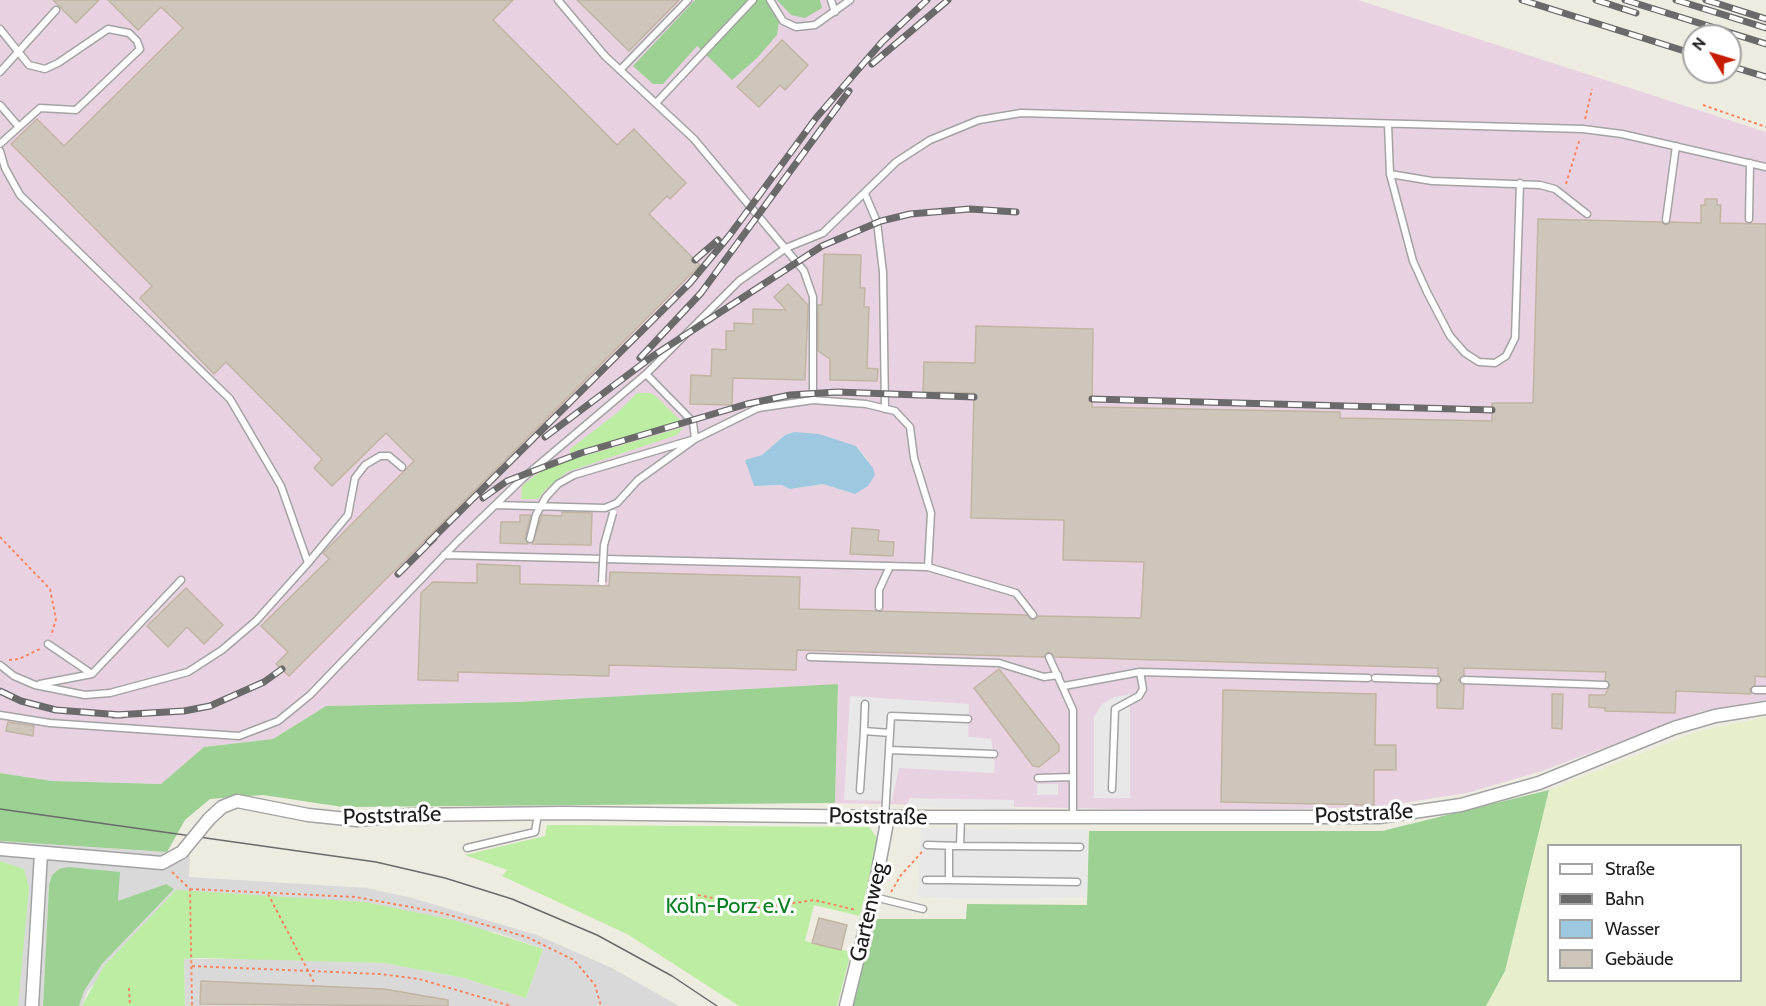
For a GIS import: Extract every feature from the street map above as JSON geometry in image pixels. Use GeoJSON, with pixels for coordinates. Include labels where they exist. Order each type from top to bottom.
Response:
{"type":"FeatureCollection","features":[{"type":"Feature","properties":{"kind":"street","name":"Poststraße"},"geometry":{"type":"LineString","coordinates":[[162,863],[182,852],[222,807],[237,801],[308,815],[357,820],[410,815],[538,813],[961,818],[1379,817],[1461,805],[1539,783],[1674,728],[1715,716],[1766,708]]}},
{"type":"Feature","properties":{"kind":"street","name":"Gartenweg"},"geometry":{"type":"LineString","coordinates":[[846,1006],[873,897],[887,817]]}},
{"type":"Feature","properties":{"kind":"street"},"geometry":{"type":"LineString","coordinates":[[0,849],[162,863]]}},
{"type":"Feature","properties":{"kind":"street"},"geometry":{"type":"LineString","coordinates":[[32,1006],[41,853]]}},
{"type":"Feature","properties":{"kind":"lane"},"geometry":{"type":"LineString","coordinates":[[558,0],[620,70],[694,139],[804,271],[813,297],[813,399]]}},
{"type":"Feature","properties":{"kind":"lane"},"geometry":{"type":"LineString","coordinates":[[620,70],[688,0]]}},
{"type":"Feature","properties":{"kind":"lane"},"geometry":{"type":"LineString","coordinates":[[656,104],[753,0]]}},
{"type":"Feature","properties":{"kind":"lane"},"geometry":{"type":"LineString","coordinates":[[770,0],[783,21],[796,27],[815,25],[850,0]]}},
{"type":"Feature","properties":{"kind":"lane"},"geometry":{"type":"LineString","coordinates":[[831,0],[835,12]]}},
{"type":"Feature","properties":{"kind":"lane"},"geometry":{"type":"LineString","coordinates":[[0,72],[19,54],[56,10]]}},
{"type":"Feature","properties":{"kind":"lane"},"geometry":{"type":"LineString","coordinates":[[0,28],[29,65],[45,69],[108,29],[129,33],[137,41],[140,49],[76,110],[40,108],[0,144]]}},
{"type":"Feature","properties":{"kind":"lane"},"geometry":{"type":"LineString","coordinates":[[0,105],[19,127]]}},
{"type":"Feature","properties":{"kind":"lane"},"geometry":{"type":"LineString","coordinates":[[0,715],[50,723],[240,736],[278,721],[310,695],[444,555],[523,478],[646,374],[739,281],[786,248],[823,234],[896,162],[930,140],[979,120],[1021,113],[1583,129],[1676,146],[1766,167]]}},
{"type":"Feature","properties":{"kind":"lane"},"geometry":{"type":"LineString","coordinates":[[1388,124],[1390,174],[1413,261],[1450,336],[1465,353],[1479,362],[1495,363],[1506,356],[1515,338],[1520,183]]}},
{"type":"Feature","properties":{"kind":"lane"},"geometry":{"type":"LineString","coordinates":[[1666,220],[1676,146]]}},
{"type":"Feature","properties":{"kind":"lane"},"geometry":{"type":"LineString","coordinates":[[0,151],[5,168],[20,195],[230,399],[280,486],[308,563]]}},
{"type":"Feature","properties":{"kind":"lane"},"geometry":{"type":"LineString","coordinates":[[1749,219],[1750,163]]}},
{"type":"Feature","properties":{"kind":"lane"},"geometry":{"type":"LineString","coordinates":[[1390,174],[1432,181],[1540,185],[1562,194],[1587,214]]}},
{"type":"Feature","properties":{"kind":"lane"},"geometry":{"type":"LineString","coordinates":[[865,194],[877,222],[883,272],[885,409]]}},
{"type":"Feature","properties":{"kind":"lane"},"geometry":{"type":"LineString","coordinates":[[646,374],[693,422],[695,439]]}},
{"type":"Feature","properties":{"kind":"lane"},"geometry":{"type":"LineString","coordinates":[[602,582],[604,545],[613,513],[617,503],[638,480],[695,439],[758,408],[813,399],[895,411],[910,427],[914,458],[931,513],[928,567]]}},
{"type":"Feature","properties":{"kind":"lane"},"geometry":{"type":"LineString","coordinates":[[530,539],[536,515],[558,484],[574,475],[695,439]]}},
{"type":"Feature","properties":{"kind":"lane"},"geometry":{"type":"LineString","coordinates":[[0,665],[14,676],[35,685],[61,692],[93,694],[110,693],[188,672],[222,650],[256,621],[308,563],[348,515],[355,478],[365,465],[380,456],[389,456],[402,467]]}},
{"type":"Feature","properties":{"kind":"lane"},"geometry":{"type":"LineString","coordinates":[[495,505],[596,509],[617,503]]}},
{"type":"Feature","properties":{"kind":"lane"},"geometry":{"type":"LineString","coordinates":[[444,555],[928,567],[1016,593],[1033,615]]}},
{"type":"Feature","properties":{"kind":"lane"},"geometry":{"type":"LineString","coordinates":[[879,607],[879,590],[890,566]]}},
{"type":"Feature","properties":{"kind":"lane"},"geometry":{"type":"LineString","coordinates":[[35,685],[92,674],[181,580]]}},
{"type":"Feature","properties":{"kind":"lane"},"geometry":{"type":"LineString","coordinates":[[48,644],[92,674]]}},
{"type":"Feature","properties":{"kind":"lane"},"geometry":{"type":"LineString","coordinates":[[810,657],[999,663],[1044,677],[1058,675]]}},
{"type":"Feature","properties":{"kind":"lane"},"geometry":{"type":"LineString","coordinates":[[1048,657],[1064,686],[1072,710],[1073,818]]}},
{"type":"Feature","properties":{"kind":"lane"},"geometry":{"type":"LineString","coordinates":[[1064,686],[1140,672],[1437,680]]}},
{"type":"Feature","properties":{"kind":"lane"},"geometry":{"type":"LineString","coordinates":[[1112,789],[1115,709],[1139,696],[1143,689],[1140,672]]}},
{"type":"Feature","properties":{"kind":"lane"},"geometry":{"type":"LineString","coordinates":[[1464,680],[1605,685]]}},
{"type":"Feature","properties":{"kind":"lane"},"geometry":{"type":"LineString","coordinates":[[1755,690],[1766,690]]}},
{"type":"Feature","properties":{"kind":"lane"},"geometry":{"type":"LineString","coordinates":[[860,790],[866,704]]}},
{"type":"Feature","properties":{"kind":"lane"},"geometry":{"type":"LineString","coordinates":[[887,817],[891,716],[968,720]]}},
{"type":"Feature","properties":{"kind":"lane"},"geometry":{"type":"LineString","coordinates":[[864,731],[890,733]]}},
{"type":"Feature","properties":{"kind":"lane"},"geometry":{"type":"LineString","coordinates":[[889,750],[994,754]]}},
{"type":"Feature","properties":{"kind":"lane"},"geometry":{"type":"LineString","coordinates":[[1038,778],[1073,777]]}},
{"type":"Feature","properties":{"kind":"lane"},"geometry":{"type":"LineString","coordinates":[[467,848],[535,832],[538,813]]}},
{"type":"Feature","properties":{"kind":"lane"},"geometry":{"type":"LineString","coordinates":[[960,846],[961,818]]}},
{"type":"Feature","properties":{"kind":"lane"},"geometry":{"type":"LineString","coordinates":[[927,845],[1080,847]]}},
{"type":"Feature","properties":{"kind":"lane"},"geometry":{"type":"LineString","coordinates":[[949,846],[949,880]]}},
{"type":"Feature","properties":{"kind":"lane"},"geometry":{"type":"LineString","coordinates":[[926,880],[1077,882]]}},
{"type":"Feature","properties":{"kind":"lane"},"geometry":{"type":"LineString","coordinates":[[873,897],[922,909]]}},
{"type":"Feature","properties":{"kind":"path"},"geometry":{"type":"LineString","coordinates":[[1562,194],[1583,129],[1592,89]]}},
{"type":"Feature","properties":{"kind":"path"},"geometry":{"type":"LineString","coordinates":[[1703,105],[1766,127]]}},
{"type":"Feature","properties":{"kind":"path"},"geometry":{"type":"LineString","coordinates":[[0,537],[50,590],[56,620],[48,644],[19,659],[0,660]]}},
{"type":"Feature","properties":{"kind":"path"},"geometry":{"type":"LineString","coordinates":[[888,901],[901,875],[927,845]]}},
{"type":"Feature","properties":{"kind":"path"},"geometry":{"type":"LineString","coordinates":[[162,863],[190,889],[331,895],[388,903],[468,920],[529,938],[574,960],[595,986],[602,1006]]}},
{"type":"Feature","properties":{"kind":"path"},"geometry":{"type":"LineString","coordinates":[[190,889],[192,1006]]}},
{"type":"Feature","properties":{"kind":"path"},"geometry":{"type":"LineString","coordinates":[[268,893],[315,984]]}},
{"type":"Feature","properties":{"kind":"path"},"geometry":{"type":"LineString","coordinates":[[698,895],[761,908],[814,900],[869,914]]}},
{"type":"Feature","properties":{"kind":"path"},"geometry":{"type":"LineString","coordinates":[[192,966],[306,969],[419,979],[511,1006]]}},
{"type":"Feature","properties":{"kind":"path"},"geometry":{"type":"LineString","coordinates":[[129,988],[130,1006]]}},
{"type":"Feature","properties":{"kind":"shaded area"},"geometry":{"type":"Polygon","coordinates":[[[0,0],[1358,0],[1766,132],[1766,700],[1703,711],[1542,771],[1467,793],[1377,807],[1206,811],[835,803],[838,685],[518,702],[326,706],[273,739],[204,747],[162,784],[52,781],[0,773],[0,0]],[[794,432],[785,435],[762,455],[746,460],[754,486],[781,485],[791,489],[823,484],[855,494],[868,460],[856,446],[794,432]]]}},
{"type":"Feature","properties":{"kind":"shaded area"},"geometry":{"type":"Polygon","coordinates":[[[1130,694],[1130,798],[1094,798],[1094,717],[1102,704],[1112,698],[1130,694]]]}},
{"type":"Feature","properties":{"kind":"shaded area"},"geometry":{"type":"Polygon","coordinates":[[[850,696],[969,704],[968,737],[991,739],[995,762],[994,773],[899,768],[892,801],[844,800],[850,696]]]}},
{"type":"Feature","properties":{"kind":"shaded area"},"geometry":{"type":"Polygon","coordinates":[[[1037,784],[1058,784],[1058,795],[1037,795],[1037,784]]]}},
{"type":"Feature","properties":{"kind":"shaded area"},"geometry":{"type":"Polygon","coordinates":[[[910,798],[1014,800],[1014,809],[906,807],[910,798]]]}},
{"type":"Feature","properties":{"kind":"shaded area"},"geometry":{"type":"Polygon","coordinates":[[[921,828],[1088,830],[1087,897],[990,899],[918,897],[921,828]]]}},
{"type":"Feature","properties":{"kind":"shaded area"},"geometry":{"type":"Polygon","coordinates":[[[0,841],[167,852],[190,856],[189,877],[367,888],[412,898],[537,935],[612,968],[679,1006],[185,1006],[184,959],[310,959],[384,963],[464,978],[526,998],[543,949],[495,932],[176,890],[87,992],[82,1006],[79,1006],[84,991],[102,964],[174,889],[165,884],[118,902],[59,869],[52,875],[49,885],[43,1006],[0,1006],[0,841]]]}},
{"type":"Feature","properties":{"kind":"green space"},"geometry":{"type":"Polygon","coordinates":[[[695,0],[766,0],[779,22],[777,35],[757,58],[732,80],[697,46],[663,84],[653,84],[633,66],[695,0]]]}},
{"type":"Feature","properties":{"kind":"green space"},"geometry":{"type":"Polygon","coordinates":[[[777,0],[820,0],[822,8],[805,18],[791,15],[777,0]]]}},
{"type":"Feature","properties":{"kind":"green space"},"geometry":{"type":"Polygon","coordinates":[[[637,393],[651,393],[682,422],[570,453],[570,449],[617,413],[637,393]]]}},
{"type":"Feature","properties":{"kind":"green space"},"geometry":{"type":"Polygon","coordinates":[[[684,427],[677,435],[567,472],[546,489],[538,499],[521,499],[522,486],[546,467],[684,427]]]}},
{"type":"Feature","properties":{"kind":"green space"},"geometry":{"type":"Polygon","coordinates":[[[838,684],[835,803],[343,807],[263,795],[210,799],[185,820],[167,852],[0,841],[0,773],[52,781],[161,784],[204,747],[273,739],[326,706],[518,702],[838,684]]]}},
{"type":"Feature","properties":{"kind":"green space"},"geometry":{"type":"Polygon","coordinates":[[[1766,717],[1766,1006],[1486,1006],[1505,971],[1549,790],[1699,731],[1766,717]]]}},
{"type":"Feature","properties":{"kind":"green space"},"geometry":{"type":"Polygon","coordinates":[[[1549,790],[1505,971],[1486,1006],[853,1006],[870,919],[966,919],[967,904],[1087,905],[1089,831],[1382,831],[1549,790]]]}},
{"type":"Feature","properties":{"kind":"green space","name":"Köln-Porz e.V."},"geometry":{"type":"Polygon","coordinates":[[[547,825],[869,827],[878,839],[860,916],[814,905],[805,941],[851,952],[837,1006],[739,1006],[627,934],[502,876],[507,870],[465,855],[545,836],[547,825]]]}},
{"type":"Feature","properties":{"kind":"green space"},"geometry":{"type":"Polygon","coordinates":[[[0,861],[24,869],[29,888],[18,1006],[0,1006],[0,861]]]}},
{"type":"Feature","properties":{"kind":"green space"},"geometry":{"type":"Polygon","coordinates":[[[68,867],[120,872],[118,901],[166,884],[174,889],[102,964],[84,991],[79,1006],[43,1006],[49,885],[52,875],[59,869],[68,867]]]}},
{"type":"Feature","properties":{"kind":"green space"},"geometry":{"type":"Polygon","coordinates":[[[176,890],[365,902],[454,920],[543,949],[526,998],[464,978],[384,963],[199,958],[184,959],[185,1006],[82,1006],[104,966],[176,890]]]}},
{"type":"Feature","properties":{"kind":"water"},"geometry":{"type":"Polygon","coordinates":[[[794,432],[819,434],[856,446],[873,468],[875,475],[868,486],[855,494],[823,484],[790,489],[781,485],[754,486],[745,460],[762,455],[785,435],[794,432]]]}},
{"type":"Feature","properties":{"kind":"building"},"geometry":{"type":"Polygon","coordinates":[[[53,0],[99,0],[76,23],[53,0]]]}},
{"type":"Feature","properties":{"kind":"building"},"geometry":{"type":"Polygon","coordinates":[[[108,0],[513,0],[493,20],[617,145],[634,129],[686,183],[670,199],[667,196],[649,214],[700,265],[289,676],[276,664],[288,652],[261,626],[329,559],[323,553],[414,461],[386,433],[332,486],[314,468],[322,459],[226,362],[214,374],[140,298],[152,286],[11,144],[37,119],[64,146],[183,28],[161,7],[138,30],[108,0]]]}},
{"type":"Feature","properties":{"kind":"building"},"geometry":{"type":"Polygon","coordinates":[[[577,0],[679,0],[629,51],[577,0]]]}},
{"type":"Feature","properties":{"kind":"building"},"geometry":{"type":"Polygon","coordinates":[[[782,40],[808,65],[785,90],[780,85],[759,107],[737,87],[782,40]]]}},
{"type":"Feature","properties":{"kind":"building"},"geometry":{"type":"Polygon","coordinates":[[[1705,199],[1717,199],[1717,205],[1721,205],[1720,223],[1766,224],[1766,677],[1755,676],[1755,685],[1750,689],[1751,694],[1676,691],[1675,713],[1605,711],[1605,708],[1589,707],[1589,695],[1605,695],[1610,685],[1605,680],[1606,672],[1464,668],[1464,675],[1459,680],[1464,685],[1463,709],[1437,708],[1437,685],[1442,680],[1438,675],[1438,668],[1055,657],[1049,652],[1044,657],[797,650],[796,670],[609,665],[609,676],[458,672],[458,681],[418,680],[421,593],[433,582],[477,583],[477,564],[520,566],[520,584],[609,586],[610,572],[800,577],[799,609],[1027,615],[1033,620],[1038,616],[1141,618],[1144,562],[1063,560],[1064,520],[971,518],[974,393],[923,392],[924,362],[975,363],[976,326],[1093,329],[1092,407],[1340,412],[1340,418],[1492,421],[1492,403],[1533,403],[1538,219],[1661,222],[1666,225],[1671,222],[1701,223],[1701,205],[1705,205],[1705,199]]]}},
{"type":"Feature","properties":{"kind":"building"},"geometry":{"type":"Polygon","coordinates":[[[824,254],[861,255],[860,288],[865,288],[864,307],[869,307],[867,368],[878,369],[877,381],[830,380],[830,359],[818,351],[818,305],[822,305],[824,254]]]}},
{"type":"Feature","properties":{"kind":"building"},"geometry":{"type":"Polygon","coordinates":[[[788,284],[808,305],[805,380],[733,378],[732,405],[690,404],[691,375],[711,376],[712,349],[726,350],[726,331],[734,331],[734,323],[753,324],[753,309],[786,310],[774,297],[788,284]]]}},
{"type":"Feature","properties":{"kind":"building"},"geometry":{"type":"Polygon","coordinates":[[[562,512],[592,513],[591,545],[532,544],[542,515],[562,516],[562,512]]]}},
{"type":"Feature","properties":{"kind":"building"},"geometry":{"type":"Polygon","coordinates":[[[520,515],[531,515],[525,538],[528,544],[500,543],[501,522],[520,522],[520,515]]]}},
{"type":"Feature","properties":{"kind":"building"},"geometry":{"type":"Polygon","coordinates":[[[852,528],[879,530],[878,541],[894,542],[893,556],[850,554],[852,528]]]}},
{"type":"Feature","properties":{"kind":"building"},"geometry":{"type":"Polygon","coordinates":[[[186,588],[223,625],[204,644],[187,627],[168,647],[147,626],[186,588]]]}},
{"type":"Feature","properties":{"kind":"building"},"geometry":{"type":"Polygon","coordinates":[[[999,669],[1059,745],[1059,751],[1039,767],[1033,766],[974,688],[999,669]]]}},
{"type":"Feature","properties":{"kind":"building"},"geometry":{"type":"Polygon","coordinates":[[[1223,690],[1376,694],[1375,745],[1396,745],[1396,770],[1374,770],[1374,805],[1221,802],[1223,690]]]}},
{"type":"Feature","properties":{"kind":"building"},"geometry":{"type":"Polygon","coordinates":[[[1552,694],[1563,694],[1562,729],[1552,728],[1552,694]]]}},
{"type":"Feature","properties":{"kind":"building"},"geometry":{"type":"Polygon","coordinates":[[[8,722],[34,726],[33,736],[6,731],[8,722]]]}},
{"type":"Feature","properties":{"kind":"building"},"geometry":{"type":"Polygon","coordinates":[[[819,918],[847,925],[841,950],[812,943],[819,918]]]}},
{"type":"Feature","properties":{"kind":"building"},"geometry":{"type":"Polygon","coordinates":[[[201,981],[384,989],[448,1000],[448,1006],[200,1004],[201,981]]]}},
{"type":"Feature","properties":{"kind":"tram line"},"geometry":{"type":"LineString","coordinates":[[0,809],[376,862],[445,878],[512,899],[597,935],[672,976],[717,1006]]}},
{"type":"Feature","properties":{"kind":"railway"},"geometry":{"type":"LineString","coordinates":[[428,543],[690,283],[729,236],[816,118],[882,42],[927,0]]}},
{"type":"Feature","properties":{"kind":"railway"},"geometry":{"type":"LineString","coordinates":[[872,64],[948,0]]}},
{"type":"Feature","properties":{"kind":"railway"},"geometry":{"type":"LineString","coordinates":[[1522,0],[1682,50]]}},
{"type":"Feature","properties":{"kind":"railway"},"geometry":{"type":"LineString","coordinates":[[1596,0],[1636,13]]}},
{"type":"Feature","properties":{"kind":"railway"},"geometry":{"type":"LineString","coordinates":[[1625,0],[1766,44]]}},
{"type":"Feature","properties":{"kind":"railway"},"geometry":{"type":"LineString","coordinates":[[1676,0],[1766,28]]}},
{"type":"Feature","properties":{"kind":"railway"},"geometry":{"type":"LineString","coordinates":[[1706,0],[1766,19]]}},
{"type":"Feature","properties":{"kind":"railway"},"geometry":{"type":"LineString","coordinates":[[1742,70],[1766,77]]}},
{"type":"Feature","properties":{"kind":"railway"},"geometry":{"type":"LineString","coordinates":[[640,358],[701,293],[849,91]]}},
{"type":"Feature","properties":{"kind":"railway"},"geometry":{"type":"LineString","coordinates":[[545,437],[653,356],[822,246],[881,221],[910,214],[970,209],[1016,212]]}},
{"type":"Feature","properties":{"kind":"railway"},"geometry":{"type":"LineString","coordinates":[[695,260],[718,240]]}},
{"type":"Feature","properties":{"kind":"railway"},"geometry":{"type":"LineString","coordinates":[[483,498],[507,481],[581,453],[747,404],[790,395],[837,392],[974,397]]}},
{"type":"Feature","properties":{"kind":"railway"},"geometry":{"type":"LineString","coordinates":[[1092,399],[1492,410]]}},
{"type":"Feature","properties":{"kind":"railway"},"geometry":{"type":"LineString","coordinates":[[398,574],[434,538]]}},
{"type":"Feature","properties":{"kind":"railway"},"geometry":{"type":"LineString","coordinates":[[114,715],[184,711],[210,706],[264,682],[282,669]]}},
{"type":"Feature","properties":{"kind":"railway"},"geometry":{"type":"LineString","coordinates":[[0,691],[21,701],[56,710],[122,715]]}}]}
